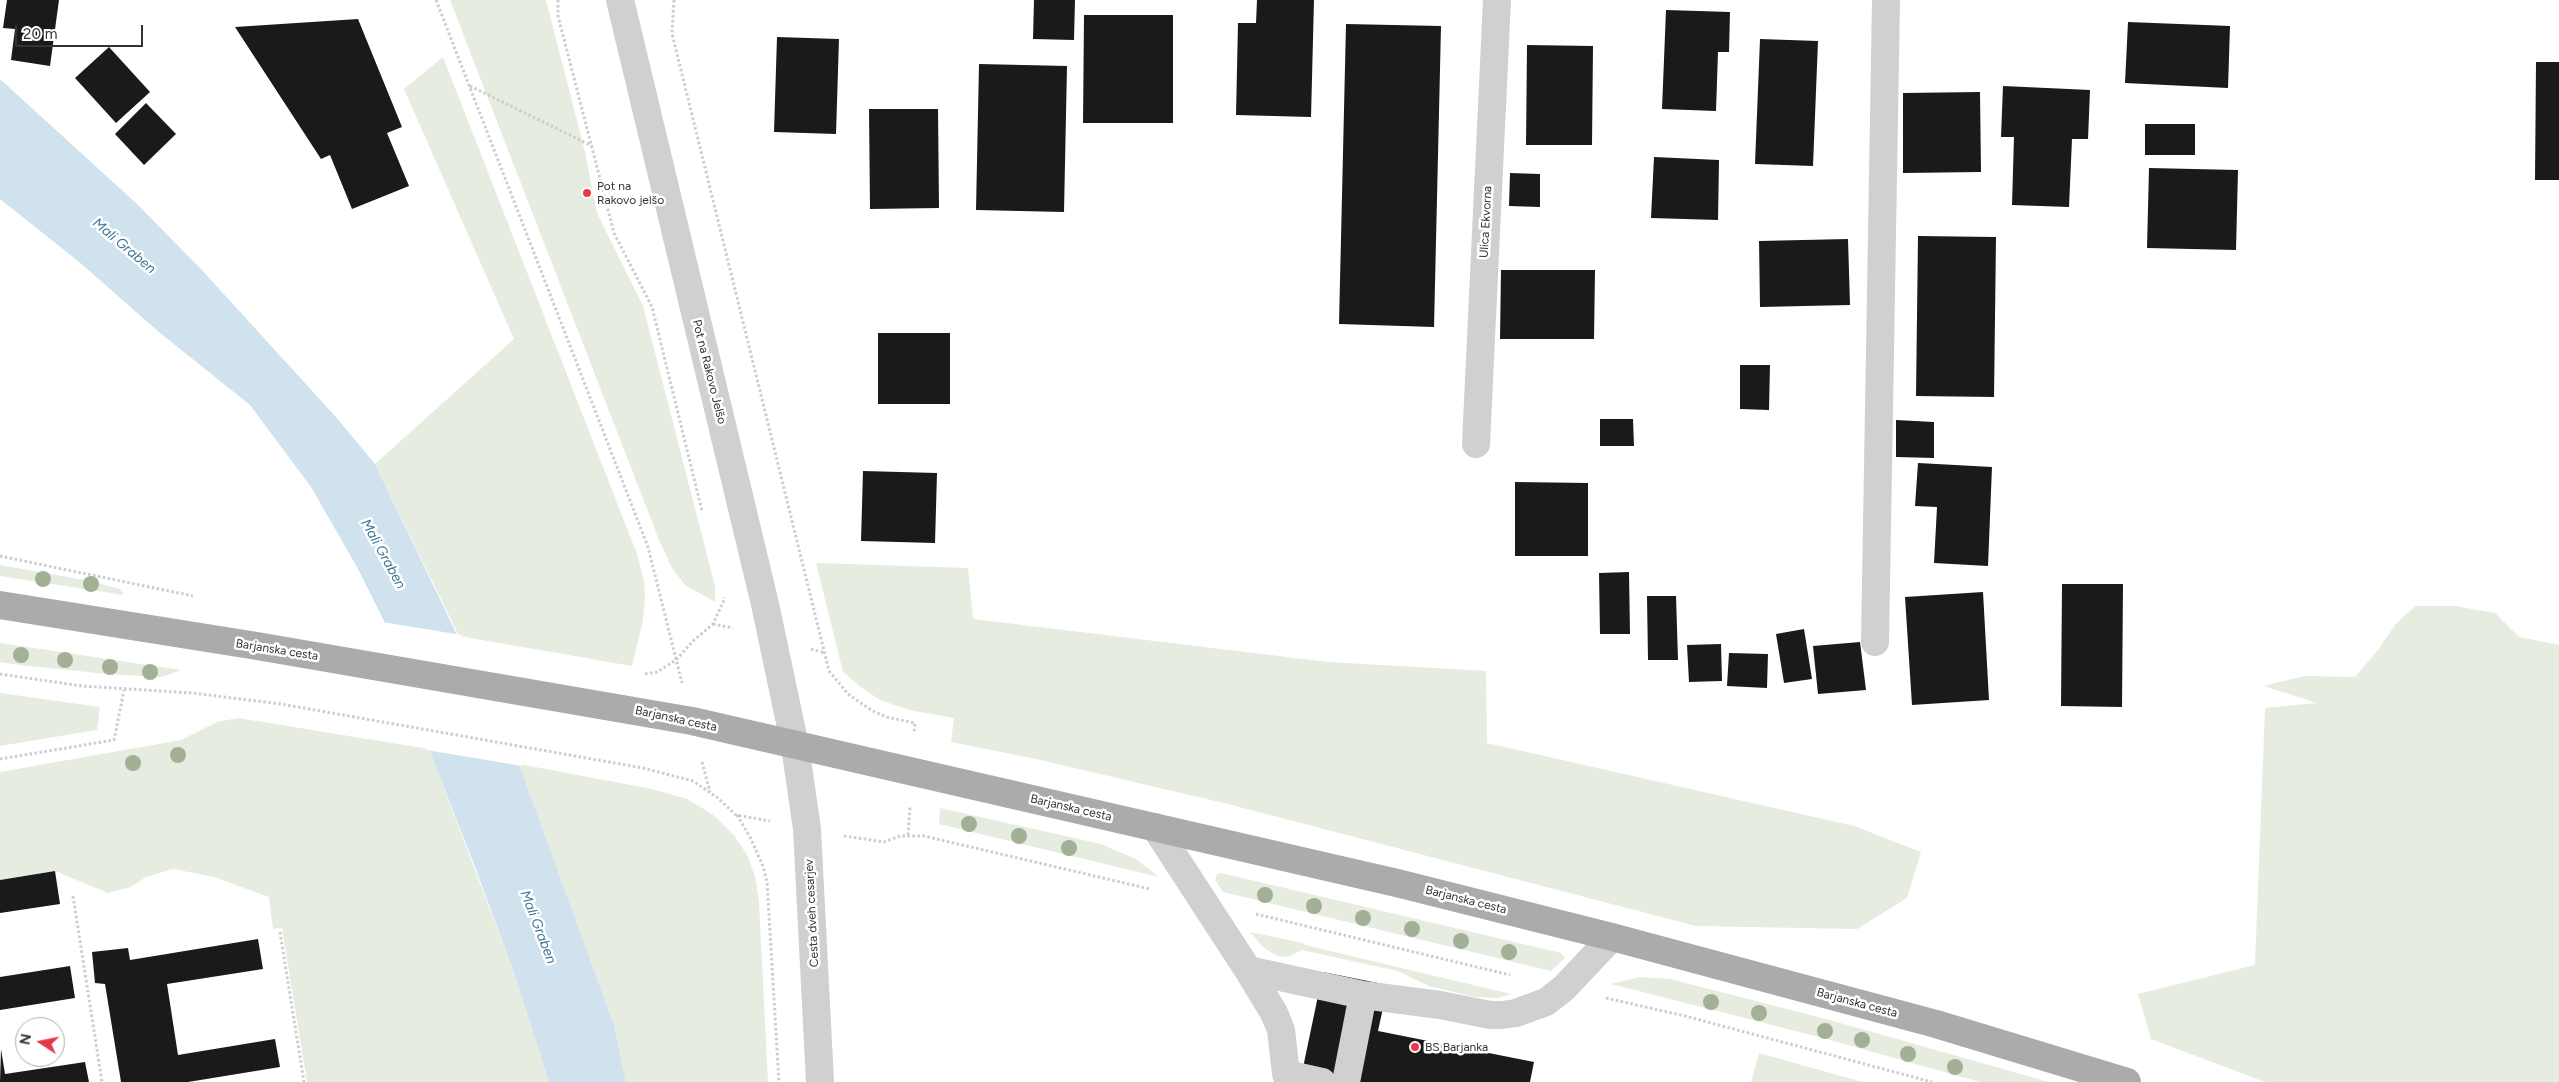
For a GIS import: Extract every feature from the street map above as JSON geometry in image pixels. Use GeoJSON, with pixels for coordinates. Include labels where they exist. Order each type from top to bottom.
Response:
{"type":"FeatureCollection","features":[{"type":"Feature","properties":{"kind":"main road","name":"Barjanska cesta"},"geometry":{"type":"LineString","coordinates":[[0,605],[618,707],[1155,826],[1612,937],[1936,1024],[2127,1082]]}},
{"type":"Feature","properties":{"kind":"street","name":"Pot na Rakovo Jelšo"},"geometry":{"type":"LineString","coordinates":[[620,0],[773,639],[796,746]]}},
{"type":"Feature","properties":{"kind":"street","name":"Ulica Ekvorna"},"geometry":{"type":"LineString","coordinates":[[1476,444],[1497,0]]}},
{"type":"Feature","properties":{"kind":"street"},"geometry":{"type":"LineString","coordinates":[[1875,642],[1886,0]]}},
{"type":"Feature","properties":{"kind":"street","name":"Cesta dveh cesarjev"},"geometry":{"type":"LineString","coordinates":[[796,746],[807,829],[820,1082]]}},
{"type":"Feature","properties":{"kind":"street"},"geometry":{"type":"LineString","coordinates":[[1155,826],[1274,1013],[1281,1030],[1286,1074],[1322,1082]]}},
{"type":"Feature","properties":{"kind":"street"},"geometry":{"type":"LineString","coordinates":[[1248,970],[1363,995],[1440,1005],[1490,1015],[1502,1015],[1516,1013],[1537,1006],[1564,988],[1612,937]]}},
{"type":"Feature","properties":{"kind":"street"},"geometry":{"type":"LineString","coordinates":[[1346,1082],[1363,995]]}},
{"type":"Feature","properties":{"kind":"path"},"geometry":{"type":"LineString","coordinates":[[436,0],[648,547],[676,660]]}},
{"type":"Feature","properties":{"kind":"path"},"geometry":{"type":"LineString","coordinates":[[558,0],[558,16],[614,233],[652,307],[703,515]]}},
{"type":"Feature","properties":{"kind":"path"},"geometry":{"type":"LineString","coordinates":[[674,0],[672,33],[830,671],[848,694],[886,717],[915,723],[914,736]]}},
{"type":"Feature","properties":{"kind":"path"},"geometry":{"type":"LineString","coordinates":[[470,85],[592,146]]}},
{"type":"Feature","properties":{"kind":"path"},"geometry":{"type":"LineString","coordinates":[[0,556],[203,598]]}},
{"type":"Feature","properties":{"kind":"path"},"geometry":{"type":"LineString","coordinates":[[639,674],[657,672],[676,660],[694,640],[713,624],[724,600],[722,591]]}},
{"type":"Feature","properties":{"kind":"path"},"geometry":{"type":"LineString","coordinates":[[0,674],[124,690],[192,693],[281,704],[643,768],[693,781],[710,792],[736,815],[750,837],[768,882],[779,1082]]}},
{"type":"Feature","properties":{"kind":"path"},"geometry":{"type":"LineString","coordinates":[[0,759],[114,740],[124,690]]}},
{"type":"Feature","properties":{"kind":"path"},"geometry":{"type":"LineString","coordinates":[[908,835],[910,806]]}},
{"type":"Feature","properties":{"kind":"path"},"geometry":{"type":"LineString","coordinates":[[736,815],[764,820]]}},
{"type":"Feature","properties":{"kind":"path"},"geometry":{"type":"LineString","coordinates":[[849,837],[884,842],[908,835],[936,838],[1695,1018],[1932,1082]]}},
{"type":"Feature","properties":{"kind":"path"},"geometry":{"type":"LineString","coordinates":[[73,896],[102,1082]]}},
{"type":"Feature","properties":{"kind":"path"},"geometry":{"type":"LineString","coordinates":[[280,932],[304,1082]]}},
{"type":"Feature","properties":{"kind":"shaded area"},"geometry":{"type":"Polygon","coordinates":[[[450,0],[546,0],[585,152],[597,213],[643,306],[715,586],[715,602],[685,585],[672,568],[659,540],[450,0]]]}},
{"type":"Feature","properties":{"kind":"shaded area"},"geometry":{"type":"Polygon","coordinates":[[[443,57],[637,554],[644,581],[645,597],[643,620],[632,666],[459,636],[375,464],[514,339],[404,89],[443,57]]]}},
{"type":"Feature","properties":{"kind":"shaded area"},"geometry":{"type":"Polygon","coordinates":[[[816,563],[968,568],[973,619],[1328,662],[1486,671],[1487,743],[1854,826],[1921,852],[1907,898],[1857,929],[1696,926],[1228,804],[1036,759],[951,742],[954,718],[909,710],[880,700],[843,672],[816,563]]]}},
{"type":"Feature","properties":{"kind":"shaded area"},"geometry":{"type":"Polygon","coordinates":[[[0,565],[90,581],[120,589],[124,595],[0,576],[0,565]]]}},
{"type":"Feature","properties":{"kind":"shaded area"},"geometry":{"type":"Polygon","coordinates":[[[2415,606],[2455,606],[2495,613],[2519,637],[2559,645],[2559,1082],[2265,1082],[2151,1039],[2138,994],[2255,965],[2265,708],[2317,703],[2264,686],[2304,676],[2355,677],[2378,650],[2395,625],[2415,606]]]}},
{"type":"Feature","properties":{"kind":"shaded area"},"geometry":{"type":"Polygon","coordinates":[[[0,643],[181,670],[162,677],[107,674],[20,665],[0,662],[0,643]]]}},
{"type":"Feature","properties":{"kind":"shaded area"},"geometry":{"type":"Polygon","coordinates":[[[0,693],[100,707],[97,730],[0,746],[0,693]]]}},
{"type":"Feature","properties":{"kind":"shaded area"},"geometry":{"type":"Polygon","coordinates":[[[238,718],[429,749],[513,970],[549,1082],[307,1082],[282,928],[273,929],[269,897],[214,877],[173,869],[146,877],[131,887],[108,893],[55,871],[0,880],[0,772],[181,740],[217,722],[238,718]]]}},
{"type":"Feature","properties":{"kind":"shaded area"},"geometry":{"type":"Polygon","coordinates":[[[519,764],[652,789],[687,799],[712,814],[734,835],[747,855],[755,876],[759,901],[768,1082],[626,1082],[614,1025],[519,764]]]}},
{"type":"Feature","properties":{"kind":"shaded area"},"geometry":{"type":"Polygon","coordinates":[[[940,808],[1101,844],[1136,859],[1159,877],[939,824],[940,808]]]}},
{"type":"Feature","properties":{"kind":"shaded area"},"geometry":{"type":"Polygon","coordinates":[[[1221,873],[1561,953],[1565,958],[1551,971],[1223,892],[1215,880],[1217,874],[1221,873]]]}},
{"type":"Feature","properties":{"kind":"shaded area"},"geometry":{"type":"Polygon","coordinates":[[[1250,932],[1303,943],[1511,994],[1498,998],[1475,997],[1429,986],[1398,971],[1302,950],[1288,957],[1278,956],[1264,948],[1250,932]]]}},
{"type":"Feature","properties":{"kind":"shaded area"},"geometry":{"type":"Polygon","coordinates":[[[1639,977],[1670,979],[1826,1019],[2049,1082],[1980,1082],[1823,1038],[1611,984],[1639,977]]]}},
{"type":"Feature","properties":{"kind":"shaded area"},"geometry":{"type":"Polygon","coordinates":[[[1759,1053],[1823,1071],[1863,1082],[1751,1082],[1759,1053]]]}},
{"type":"Feature","properties":{"kind":"water","name":"Mali Graben"},"geometry":{"type":"Polygon","coordinates":[[[0,79],[137,204],[201,269],[335,416],[375,464],[519,764],[614,1025],[626,1082],[549,1082],[513,970],[429,749],[384,621],[357,567],[311,487],[250,405],[159,332],[78,261],[0,199],[0,79]]]}},
{"type":"Feature","properties":{"kind":"pier"},"geometry":{"type":"Polygon","coordinates":[[[382,622],[462,635],[522,766],[427,750],[382,622]]]}},
{"type":"Feature","properties":{"kind":"building"},"geometry":{"type":"Polygon","coordinates":[[[7,0],[59,0],[50,66],[11,60],[15,29],[3,28],[7,0]]]}},
{"type":"Feature","properties":{"kind":"building"},"geometry":{"type":"Polygon","coordinates":[[[1034,0],[1075,0],[1074,40],[1033,39],[1034,0]]]}},
{"type":"Feature","properties":{"kind":"building"},"geometry":{"type":"Polygon","coordinates":[[[1257,0],[1314,0],[1311,117],[1236,115],[1238,23],[1256,23],[1257,0]]]}},
{"type":"Feature","properties":{"kind":"building"},"geometry":{"type":"Polygon","coordinates":[[[1666,10],[1730,12],[1729,52],[1718,52],[1716,111],[1662,109],[1666,10]]]}},
{"type":"Feature","properties":{"kind":"building"},"geometry":{"type":"Polygon","coordinates":[[[1084,15],[1173,15],[1173,123],[1083,123],[1084,15]]]}},
{"type":"Feature","properties":{"kind":"building"},"geometry":{"type":"Polygon","coordinates":[[[358,19],[402,127],[387,133],[409,186],[352,209],[330,155],[321,159],[235,27],[358,19]]]}},
{"type":"Feature","properties":{"kind":"building"},"geometry":{"type":"Polygon","coordinates":[[[2128,22],[2230,26],[2228,88],[2125,83],[2128,22]]]}},
{"type":"Feature","properties":{"kind":"building"},"geometry":{"type":"Polygon","coordinates":[[[1346,24],[1441,26],[1434,327],[1339,324],[1346,24]]]}},
{"type":"Feature","properties":{"kind":"building"},"geometry":{"type":"Polygon","coordinates":[[[777,37],[839,39],[836,134],[774,132],[777,37]]]}},
{"type":"Feature","properties":{"kind":"building"},"geometry":{"type":"Polygon","coordinates":[[[1760,39],[1818,41],[1813,166],[1755,164],[1760,39]]]}},
{"type":"Feature","properties":{"kind":"building"},"geometry":{"type":"Polygon","coordinates":[[[1527,45],[1593,46],[1592,145],[1526,145],[1527,45]]]}},
{"type":"Feature","properties":{"kind":"building"},"geometry":{"type":"Polygon","coordinates":[[[109,47],[150,92],[116,123],[75,78],[109,47]]]}},
{"type":"Feature","properties":{"kind":"building"},"geometry":{"type":"Polygon","coordinates":[[[2536,62],[2559,62],[2559,180],[2535,180],[2536,62]]]}},
{"type":"Feature","properties":{"kind":"building"},"geometry":{"type":"Polygon","coordinates":[[[979,64],[1067,66],[1064,212],[976,210],[979,64]]]}},
{"type":"Feature","properties":{"kind":"building"},"geometry":{"type":"Polygon","coordinates":[[[2003,86],[2090,90],[2088,139],[2072,139],[2069,207],[2012,205],[2014,137],[2001,137],[2003,86]]]}},
{"type":"Feature","properties":{"kind":"building"},"geometry":{"type":"Polygon","coordinates":[[[1980,92],[1981,172],[1903,173],[1903,93],[1980,92]]]}},
{"type":"Feature","properties":{"kind":"building"},"geometry":{"type":"Polygon","coordinates":[[[146,103],[176,134],[144,165],[115,134],[146,103]]]}},
{"type":"Feature","properties":{"kind":"building"},"geometry":{"type":"Polygon","coordinates":[[[869,109],[938,109],[939,208],[870,209],[869,109]]]}},
{"type":"Feature","properties":{"kind":"building"},"geometry":{"type":"Polygon","coordinates":[[[2145,124],[2195,124],[2195,155],[2145,155],[2145,124]]]}},
{"type":"Feature","properties":{"kind":"building"},"geometry":{"type":"Polygon","coordinates":[[[1654,157],[1719,160],[1718,220],[1651,218],[1654,157]]]}},
{"type":"Feature","properties":{"kind":"building"},"geometry":{"type":"Polygon","coordinates":[[[2149,168],[2238,170],[2236,250],[2147,248],[2149,168]]]}},
{"type":"Feature","properties":{"kind":"building"},"geometry":{"type":"Polygon","coordinates":[[[1510,173],[1540,174],[1540,207],[1509,206],[1510,173]]]}},
{"type":"Feature","properties":{"kind":"building"},"geometry":{"type":"Polygon","coordinates":[[[1918,236],[1996,237],[1994,397],[1916,396],[1918,236]]]}},
{"type":"Feature","properties":{"kind":"building"},"geometry":{"type":"Polygon","coordinates":[[[1848,239],[1850,305],[1760,307],[1759,241],[1848,239]]]}},
{"type":"Feature","properties":{"kind":"building"},"geometry":{"type":"Polygon","coordinates":[[[1501,270],[1595,270],[1594,339],[1500,339],[1501,270]]]}},
{"type":"Feature","properties":{"kind":"building"},"geometry":{"type":"Polygon","coordinates":[[[878,333],[950,333],[950,404],[878,404],[878,333]]]}},
{"type":"Feature","properties":{"kind":"building"},"geometry":{"type":"Polygon","coordinates":[[[1740,365],[1770,365],[1769,410],[1740,409],[1740,365]]]}},
{"type":"Feature","properties":{"kind":"building"},"geometry":{"type":"Polygon","coordinates":[[[1600,419],[1633,419],[1634,446],[1600,446],[1600,419]]]}},
{"type":"Feature","properties":{"kind":"building"},"geometry":{"type":"Polygon","coordinates":[[[1896,420],[1934,422],[1934,458],[1896,457],[1896,420]]]}},
{"type":"Feature","properties":{"kind":"building"},"geometry":{"type":"Polygon","coordinates":[[[1918,463],[1992,467],[1988,566],[1934,563],[1937,507],[1915,506],[1918,463]]]}},
{"type":"Feature","properties":{"kind":"building"},"geometry":{"type":"Polygon","coordinates":[[[863,471],[937,473],[935,543],[861,541],[863,471]]]}},
{"type":"Feature","properties":{"kind":"building"},"geometry":{"type":"Polygon","coordinates":[[[1515,482],[1588,483],[1588,556],[1515,556],[1515,482]]]}},
{"type":"Feature","properties":{"kind":"building"},"geometry":{"type":"Polygon","coordinates":[[[1629,572],[1630,634],[1600,634],[1599,573],[1629,572]]]}},
{"type":"Feature","properties":{"kind":"building"},"geometry":{"type":"Polygon","coordinates":[[[2062,584],[2123,584],[2122,707],[2061,706],[2062,584]]]}},
{"type":"Feature","properties":{"kind":"building"},"geometry":{"type":"Polygon","coordinates":[[[1983,592],[1989,700],[1912,705],[1905,597],[1983,592]]]}},
{"type":"Feature","properties":{"kind":"building"},"geometry":{"type":"Polygon","coordinates":[[[1647,596],[1676,596],[1678,660],[1648,660],[1647,596]]]}},
{"type":"Feature","properties":{"kind":"building"},"geometry":{"type":"Polygon","coordinates":[[[1804,629],[1812,679],[1784,683],[1776,634],[1804,629]]]}},
{"type":"Feature","properties":{"kind":"building"},"geometry":{"type":"Polygon","coordinates":[[[1860,642],[1866,690],[1818,694],[1813,646],[1860,642]]]}},
{"type":"Feature","properties":{"kind":"building"},"geometry":{"type":"Polygon","coordinates":[[[1721,644],[1722,681],[1689,682],[1687,645],[1721,644]]]}},
{"type":"Feature","properties":{"kind":"building"},"geometry":{"type":"Polygon","coordinates":[[[1729,653],[1768,654],[1767,688],[1727,686],[1729,653]]]}},
{"type":"Feature","properties":{"kind":"building"},"geometry":{"type":"Polygon","coordinates":[[[55,871],[60,904],[0,913],[0,880],[55,871]]]}},
{"type":"Feature","properties":{"kind":"building"},"geometry":{"type":"Polygon","coordinates":[[[258,939],[263,969],[167,984],[178,1055],[275,1039],[280,1067],[188,1082],[121,1082],[105,984],[95,983],[92,952],[128,948],[130,960],[258,939]]]}},
{"type":"Feature","properties":{"kind":"building"},"geometry":{"type":"Polygon","coordinates":[[[70,966],[75,998],[0,1010],[0,977],[70,966]]]}},
{"type":"Feature","properties":{"kind":"building"},"geometry":{"type":"Polygon","coordinates":[[[1323,972],[1388,985],[1378,1031],[1534,1062],[1530,1082],[1300,1082],[1323,972]]]}},
{"type":"Feature","properties":{"kind":"building"},"geometry":{"type":"Polygon","coordinates":[[[1,1049],[5,1074],[52,1067],[65,1067],[65,1065],[85,1062],[89,1082],[0,1082],[1,1049]]]}},
{"type":"Feature","properties":{"kind":"place","name":"Pot na Rakovo jelšo"},"geometry":{"type":"Point","coordinates":[587,193]}},
{"type":"Feature","properties":{"kind":"place","name":"BS Barjanka"},"geometry":{"type":"Point","coordinates":[1415,1047]}}]}
